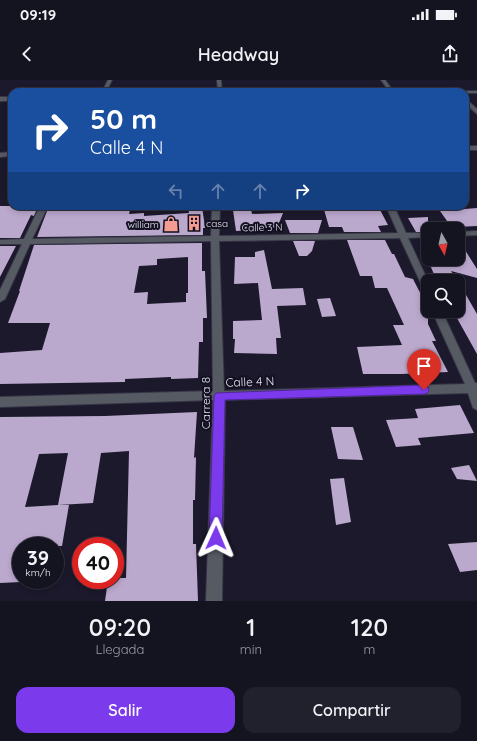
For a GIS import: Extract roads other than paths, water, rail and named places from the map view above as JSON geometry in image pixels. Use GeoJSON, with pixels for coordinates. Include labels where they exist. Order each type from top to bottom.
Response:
{"type":"FeatureCollection","features":[{"type":"Feature","properties":{"kind":"street"},"geometry":{"type":"LineString","coordinates":[[469,104],[477,112]]}},
{"type":"Feature","properties":{"kind":"street"},"geometry":{"type":"LineString","coordinates":[[0,299],[26,241],[42,210]]}},
{"type":"Feature","properties":{"kind":"street","name":"Carrera 8"},"geometry":{"type":"LineString","coordinates":[[214,601],[220,396],[215,238],[216,210]]}},
{"type":"Feature","properties":{"kind":"street"},"geometry":{"type":"LineString","coordinates":[[392,210],[421,275]]}},
{"type":"Feature","properties":{"kind":"street"},"geometry":{"type":"LineString","coordinates":[[465,234],[477,233]]}},
{"type":"Feature","properties":{"kind":"street","name":"Calle 3 N"},"geometry":{"type":"LineString","coordinates":[[0,242],[421,235]]}},
{"type":"Feature","properties":{"kind":"street"},"geometry":{"type":"LineString","coordinates":[[440,318],[474,388],[477,405]]}},
{"type":"Feature","properties":{"kind":"street","name":"Calle 4 N"},"geometry":{"type":"LineString","coordinates":[[0,402],[474,388]]}},
{"type":"Feature","properties":{"kind":"place","name":"casa"},"geometry":{"type":"Point","coordinates":[194,223]}},
{"type":"Feature","properties":{"kind":"place","name":"william"},"geometry":{"type":"Point","coordinates":[171,224]}}]}
